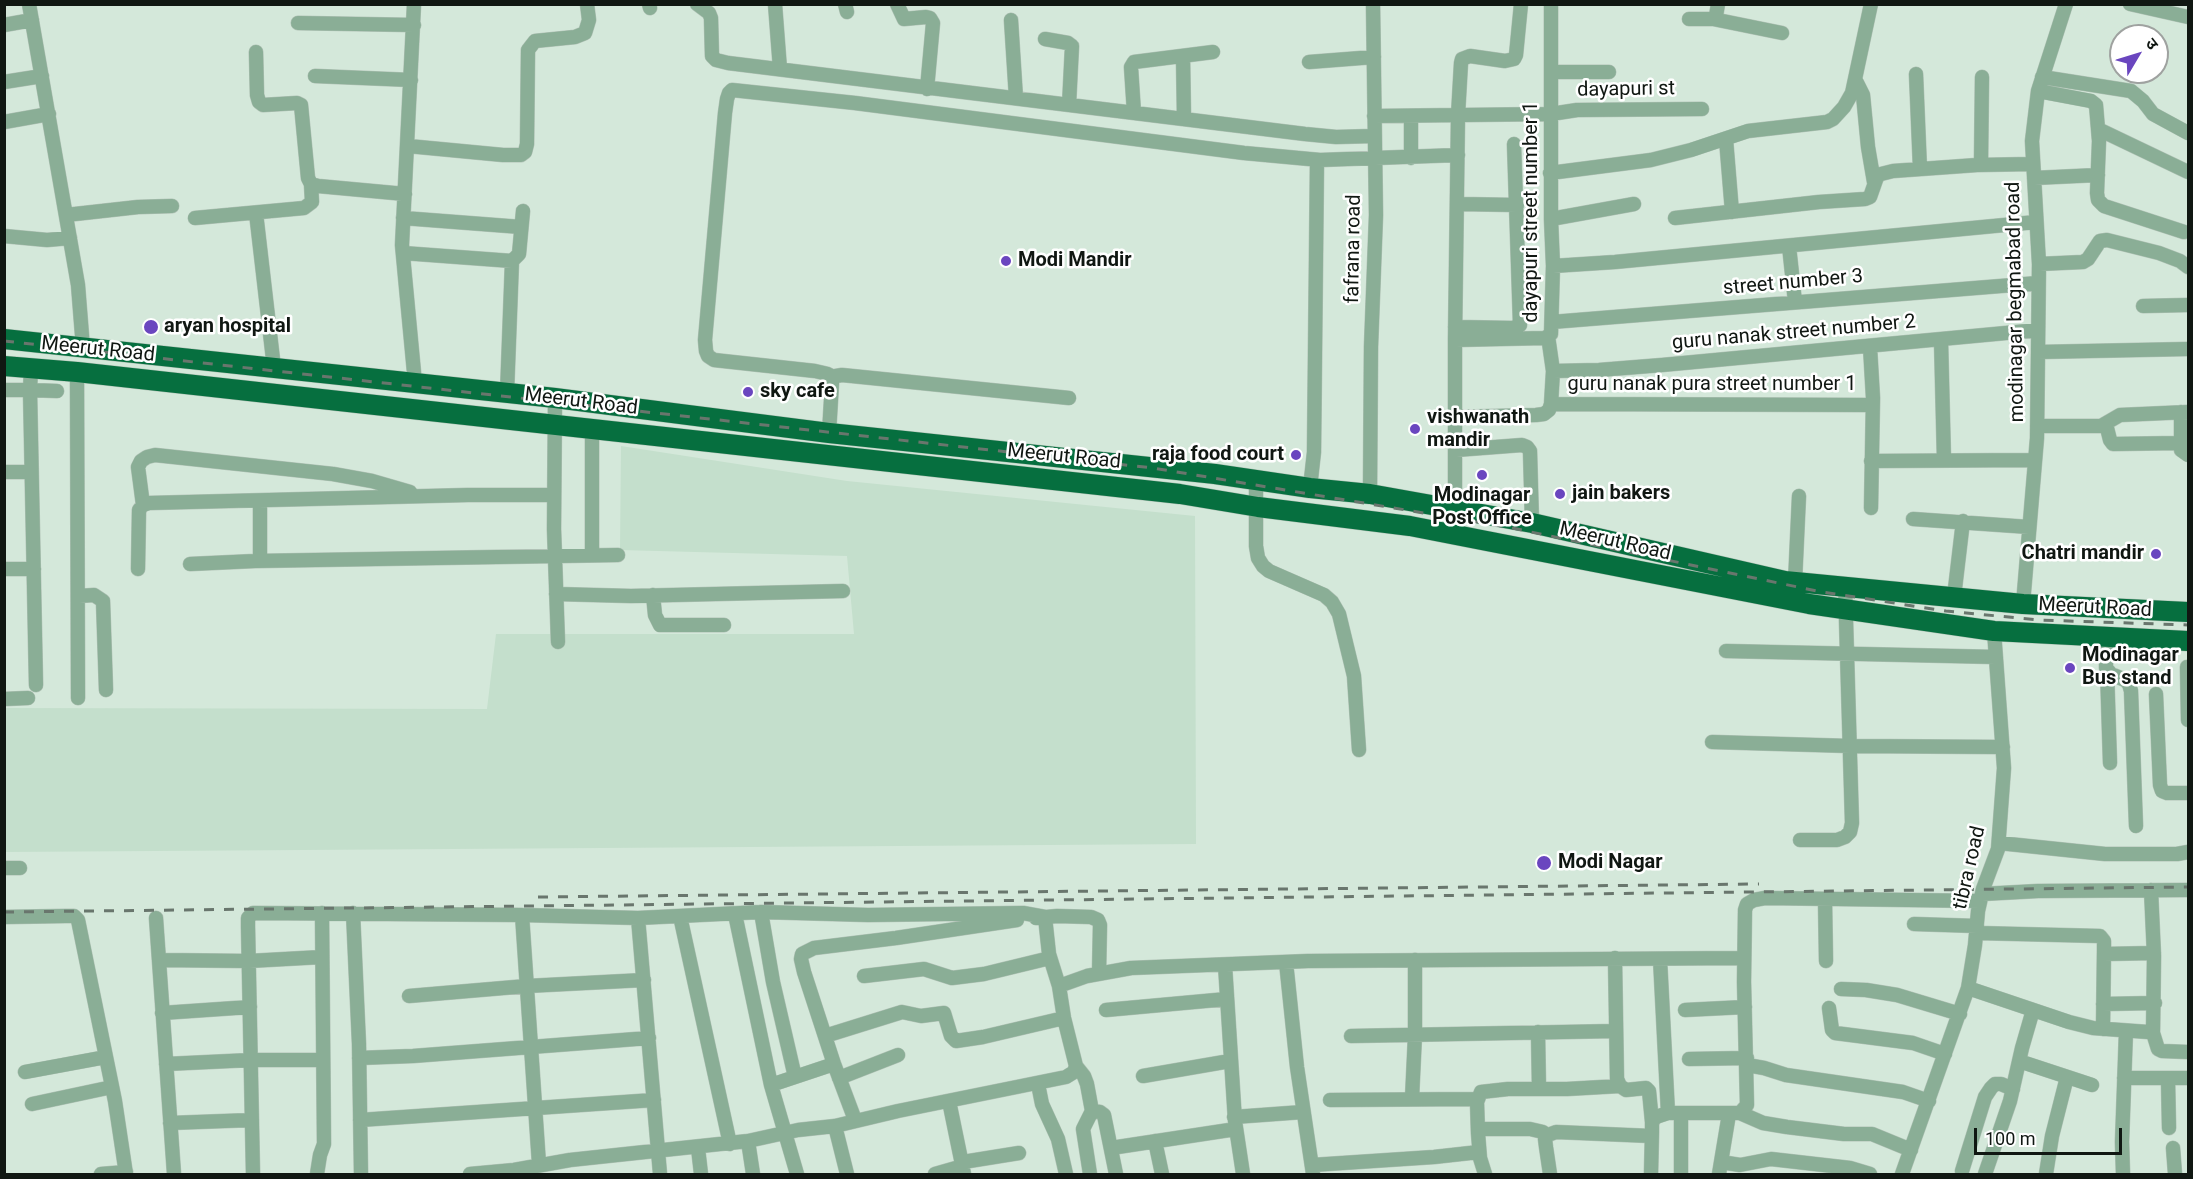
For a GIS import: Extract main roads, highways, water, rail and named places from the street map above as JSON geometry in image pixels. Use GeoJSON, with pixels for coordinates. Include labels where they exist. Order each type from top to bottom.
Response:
{"type":"FeatureCollection","features":[{"type":"Feature","properties":{"kind":"highway","name":"Meerut Road"},"geometry":{"type":"LineString","coordinates":[[4,339],[555,398],[829,432],[1194,471],[1310,488],[1370,494],[1532,523],[1795,582],[2023,604],[2188,612]]}},
{"type":"Feature","properties":{"kind":"highway","name":"Meerut Road"},"geometry":{"type":"LineString","coordinates":[[4,366],[592,428],[1192,496],[1258,507],[1410,526],[1809,604],[1994,631],[2188,641]]}},
{"type":"Feature","properties":{"kind":"highway"},"geometry":{"type":"LineString","coordinates":[[1192,496],[1194,471]]}},
{"type":"Feature","properties":{"kind":"railway"},"geometry":{"type":"LineString","coordinates":[[4,341],[1153,468],[1502,526],[1822,592],[1946,611],[2039,620],[2188,625]]}},
{"type":"Feature","properties":{"kind":"railway"},"geometry":{"type":"LineString","coordinates":[[538,897],[1759,884]]}},
{"type":"Feature","properties":{"kind":"railway"},"geometry":{"type":"LineString","coordinates":[[4,912],[2188,887]]}},
{"type":"Feature","properties":{"kind":"place","name":"Modi Mandir"},"geometry":{"type":"Point","coordinates":[1006,261]}},
{"type":"Feature","properties":{"kind":"place","name":"aryan hospital"},"geometry":{"type":"Point","coordinates":[151,327]}},
{"type":"Feature","properties":{"kind":"place","name":"sky cafe"},"geometry":{"type":"Point","coordinates":[748,392]}},
{"type":"Feature","properties":{"kind":"place","name":"vishwanath mandir"},"geometry":{"type":"Point","coordinates":[1415,429]}},
{"type":"Feature","properties":{"kind":"place","name":"raja food court"},"geometry":{"type":"Point","coordinates":[1296,455]}},
{"type":"Feature","properties":{"kind":"place","name":"Modinagar Post Office"},"geometry":{"type":"Point","coordinates":[1482,475]}},
{"type":"Feature","properties":{"kind":"place","name":"jain bakers"},"geometry":{"type":"Point","coordinates":[1560,494]}},
{"type":"Feature","properties":{"kind":"place","name":"Chatri mandir"},"geometry":{"type":"Point","coordinates":[2156,554]}},
{"type":"Feature","properties":{"kind":"place","name":"Modinagar Bus stand"},"geometry":{"type":"Point","coordinates":[2070,668]}},
{"type":"Feature","properties":{"kind":"place","name":"Modi Nagar"},"geometry":{"type":"Point","coordinates":[1544,863]}}]}
